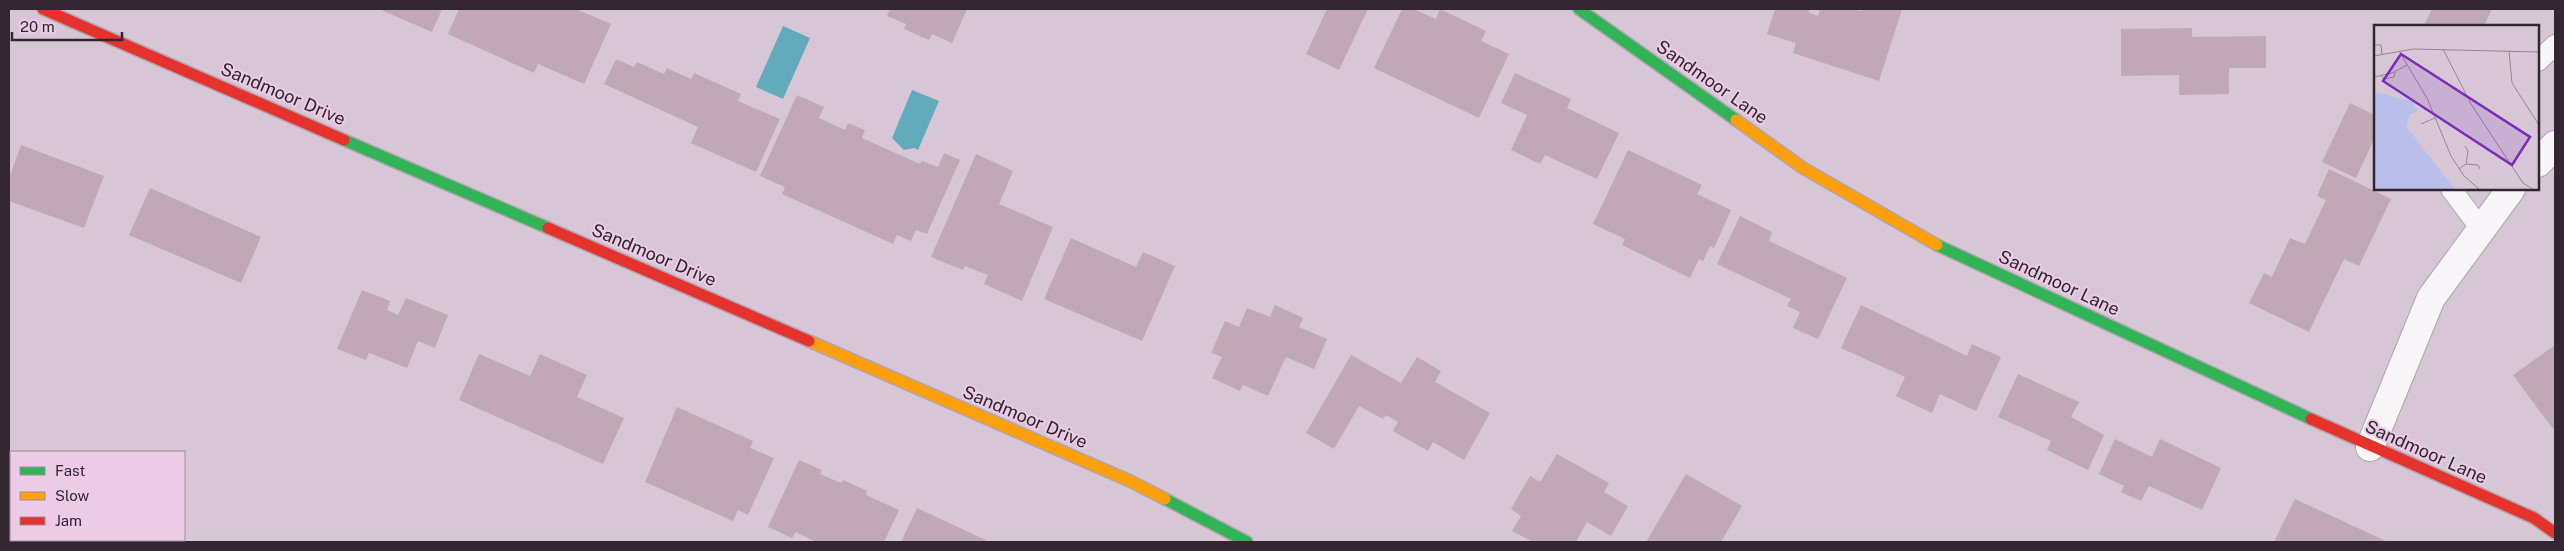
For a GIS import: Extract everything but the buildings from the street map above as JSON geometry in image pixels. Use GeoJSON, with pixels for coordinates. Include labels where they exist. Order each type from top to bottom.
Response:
{"type":"FeatureCollection","features":[{"type":"Feature","properties":{"kind":"street","name":"Sandmoor Drive"},"geometry":{"type":"LineString","coordinates":[[43,9],[1130,481],[1247,542]]}},
{"type":"Feature","properties":{"kind":"street","name":"Sandmoor Lane"},"geometry":{"type":"LineString","coordinates":[[1579,9],[1803,168],[1944,249],[2370,447],[2534,518],[2555,533]]}},
{"type":"Feature","properties":{"kind":"street"},"geometry":{"type":"LineString","coordinates":[[2539,162],[2555,145]]}},
{"type":"Feature","properties":{"kind":"street"},"geometry":{"type":"LineString","coordinates":[[2370,447],[2431,298],[2510,190]]}},
{"type":"Feature","properties":{"kind":"lane"},"geometry":{"type":"LineString","coordinates":[[2539,60],[2555,46]]}},
{"type":"Feature","properties":{"kind":"lane"},"geometry":{"type":"LineString","coordinates":[[2452,190],[2481,229]]}},
{"type":"Feature","properties":{"kind":"water"},"geometry":{"type":"Polygon","coordinates":[[[783,26],[810,38],[783,99],[756,87],[783,26]]]}},
{"type":"Feature","properties":{"kind":"water"},"geometry":{"type":"Polygon","coordinates":[[[912,90],[939,101],[918,150],[914,148],[904,150],[892,138],[912,90]]]}},
{"type":"Feature","properties":{"kind":"traffic: fast"},"geometry":{"type":"LineString","coordinates":[[1579,9],[1736,120]]}},
{"type":"Feature","properties":{"kind":"traffic: fast"},"geometry":{"type":"LineString","coordinates":[[344,140],[548,228]]}},
{"type":"Feature","properties":{"kind":"traffic: fast"},"geometry":{"type":"LineString","coordinates":[[1937,245],[2311,419]]}},
{"type":"Feature","properties":{"kind":"traffic: fast"},"geometry":{"type":"LineString","coordinates":[[1165,499],[1247,542]]}},
{"type":"Feature","properties":{"kind":"traffic: slow"},"geometry":{"type":"LineString","coordinates":[[1736,120],[1803,168],[1937,245]]}},
{"type":"Feature","properties":{"kind":"traffic: slow"},"geometry":{"type":"LineString","coordinates":[[809,341],[1130,481],[1165,499]]}},
{"type":"Feature","properties":{"kind":"traffic: jam"},"geometry":{"type":"LineString","coordinates":[[43,9],[344,140]]}},
{"type":"Feature","properties":{"kind":"traffic: jam"},"geometry":{"type":"LineString","coordinates":[[548,228],[809,341]]}},
{"type":"Feature","properties":{"kind":"traffic: jam"},"geometry":{"type":"LineString","coordinates":[[2311,419],[2534,518],[2555,533]]}}]}
